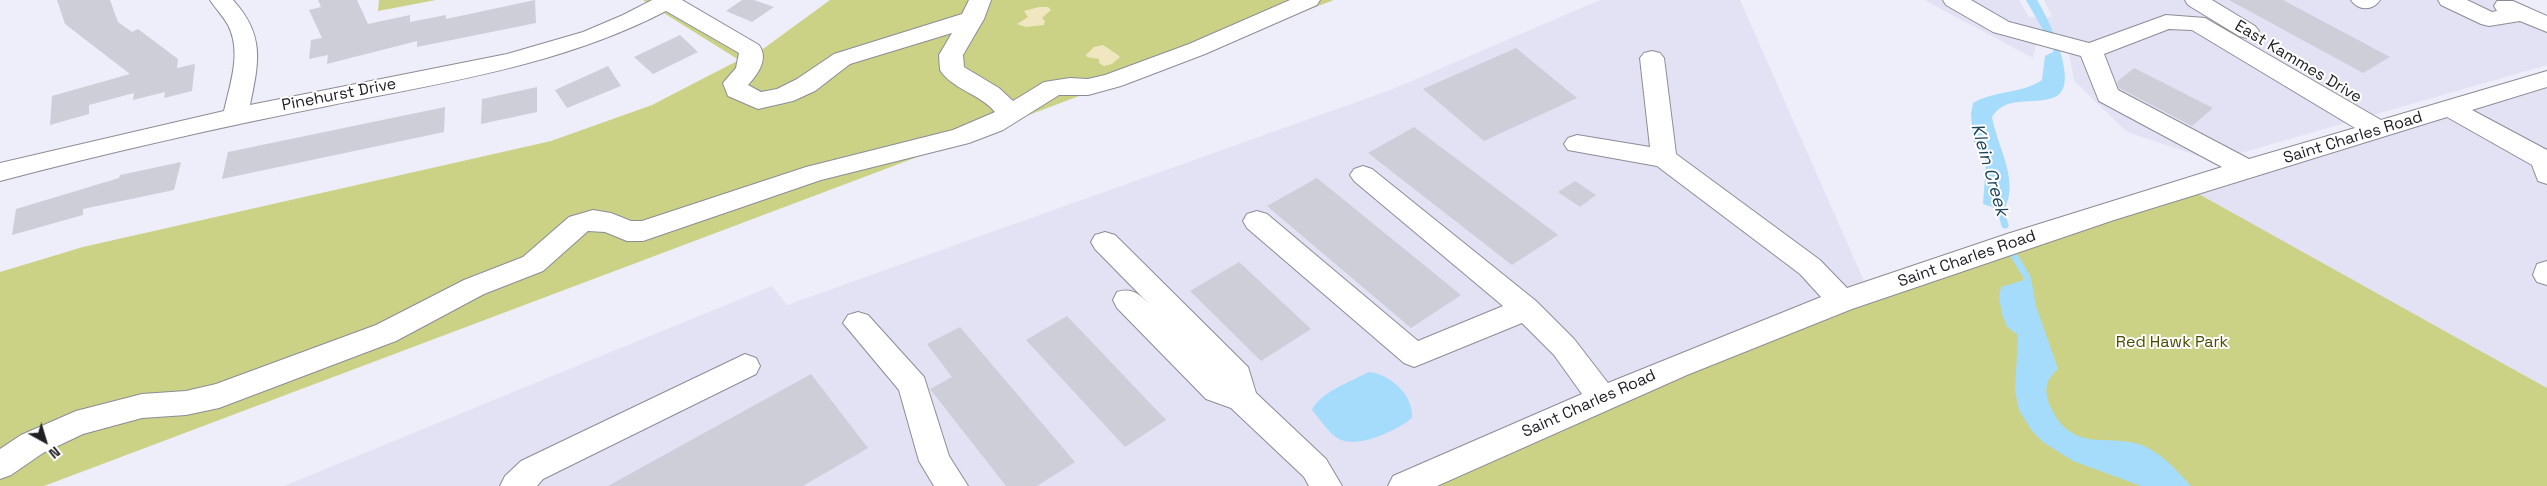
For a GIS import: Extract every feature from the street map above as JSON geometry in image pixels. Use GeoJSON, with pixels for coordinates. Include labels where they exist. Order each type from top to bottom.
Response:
{"type":"FeatureCollection","features":[{"type":"Feature","properties":{"kind":"street"},"geometry":{"type":"LineString","coordinates":[[221,0],[234,12],[245,37],[247,60],[235,116]]}},
{"type":"Feature","properties":{"kind":"street"},"geometry":{"type":"LineString","coordinates":[[0,466],[32,444],[76,424],[142,406],[186,403],[219,396],[386,333],[474,287],[533,264],[565,234],[579,224],[593,220],[611,224],[627,231],[643,231],[815,173],[960,136],[994,124],[1053,88],[1088,87],[1112,81],[1197,49],[1309,0]]}},
{"type":"Feature","properties":{"kind":"street"},"geometry":{"type":"LineString","coordinates":[[1954,0],[2001,27],[2091,52],[2166,22],[2197,24],[2390,127]]}},
{"type":"Feature","properties":{"kind":"street","name":"East Kammes Drive"},"geometry":{"type":"LineString","coordinates":[[2196,0],[2390,127]]}},
{"type":"Feature","properties":{"kind":"street"},"geometry":{"type":"LineString","coordinates":[[2362,0],[2366,2],[2369,0]]}},
{"type":"Feature","properties":{"kind":"street"},"geometry":{"type":"LineString","coordinates":[[2449,0],[2522,14],[2547,25]]}},
{"type":"Feature","properties":{"kind":"street"},"geometry":{"type":"LineString","coordinates":[[667,1],[751,50],[752,61],[746,73],[735,83],[737,90],[758,101],[784,96],[806,85],[842,59],[976,9]]}},
{"type":"Feature","properties":{"kind":"street","name":"Pinehurst Drive"},"geometry":{"type":"LineString","coordinates":[[0,172],[119,141],[554,50],[635,20],[667,1]]}},
{"type":"Feature","properties":{"kind":"street"},"geometry":{"type":"LineString","coordinates":[[976,9],[951,55],[952,70],[964,80],[1002,100],[1010,114]]}},
{"type":"Feature","properties":{"kind":"street"},"geometry":{"type":"LineString","coordinates":[[2091,52],[2108,94],[2248,170]]}},
{"type":"Feature","properties":{"kind":"street"},"geometry":{"type":"LineString","coordinates":[[1652,58],[1664,158]]}},
{"type":"Feature","properties":{"kind":"street","name":"Saint Charles Road"},"geometry":{"type":"LineString","coordinates":[[1404,486],[1602,398],[1842,301],[2008,244],[2547,79]]}},
{"type":"Feature","properties":{"kind":"street"},"geometry":{"type":"LineString","coordinates":[[2449,108],[2544,160],[2547,174]]}},
{"type":"Feature","properties":{"kind":"street"},"geometry":{"type":"LineString","coordinates":[[1577,144],[1664,158],[1810,267],[1842,301]]}},
{"type":"Feature","properties":{"kind":"street"},"geometry":{"type":"LineString","coordinates":[[1363,175],[1526,309],[1564,348],[1602,398]]}},
{"type":"Feature","properties":{"kind":"street"},"geometry":{"type":"LineString","coordinates":[[1257,221],[1414,356],[1526,309]]}},
{"type":"Feature","properties":{"kind":"street"},"geometry":{"type":"LineString","coordinates":[[1105,242],[1237,375],[1242,399]]}},
{"type":"Feature","properties":{"kind":"street"},"geometry":{"type":"LineString","coordinates":[[1127,300],[1216,390],[1242,399],[1316,468],[1326,486]]}},
{"type":"Feature","properties":{"kind":"street"},"geometry":{"type":"LineString","coordinates":[[858,323],[913,384],[935,460],[952,486]]}},
{"type":"Feature","properties":{"kind":"street"},"geometry":{"type":"LineString","coordinates":[[516,486],[532,470],[744,366]]}},
{"type":"Feature","properties":{"kind":"shaded area"},"geometry":{"type":"Polygon","coordinates":[[[1600,0],[1740,0],[1864,281],[1391,486],[284,486],[772,286],[787,305],[1393,89],[1600,0]]]}},
{"type":"Feature","properties":{"kind":"shaded area"},"geometry":{"type":"Polygon","coordinates":[[[1924,0],[2019,0],[2029,17],[2052,17],[2044,0],[2510,0],[2547,17],[2547,65],[2213,161],[2127,132],[2074,81],[2068,47],[2037,42],[2033,58],[1924,0]]]}},
{"type":"Feature","properties":{"kind":"shaded area"},"geometry":{"type":"Polygon","coordinates":[[[2547,86],[2547,388],[2199,195],[2547,86]]]}},
{"type":"Feature","properties":{"kind":"green space"},"geometry":{"type":"Polygon","coordinates":[[[379,0],[436,0],[378,11],[379,0]]]}},
{"type":"Feature","properties":{"kind":"green space"},"geometry":{"type":"Polygon","coordinates":[[[643,0],[680,0],[763,49],[830,0],[1334,0],[44,486],[0,486],[0,272],[83,247],[551,141],[652,105],[739,60],[643,0]]]}},
{"type":"Feature","properties":{"kind":"green space","name":"Red Hawk Park"},"geometry":{"type":"Polygon","coordinates":[[[2188,188],[2547,388],[2547,486],[1403,486],[1813,308],[2188,188]]]}},
{"type":"Feature","properties":{"kind":"sand"},"geometry":{"type":"Polygon","coordinates":[[[1048,7],[1051,10],[1042,18],[1045,21],[1044,25],[1026,27],[1017,24],[1028,17],[1024,11],[1048,7]]]}},
{"type":"Feature","properties":{"kind":"sand"},"geometry":{"type":"Polygon","coordinates":[[[1103,45],[1120,57],[1112,64],[1104,66],[1099,63],[1099,59],[1087,57],[1086,55],[1094,47],[1103,45]]]}},
{"type":"Feature","properties":{"kind":"water"},"geometry":{"type":"Polygon","coordinates":[[[2026,0],[2037,0],[2048,20],[2060,50],[2065,79],[2062,90],[2055,97],[2047,100],[2005,105],[1992,117],[2006,162],[2010,186],[2005,208],[1995,208],[1983,204],[1986,162],[1973,140],[1971,114],[1973,103],[1991,96],[2026,88],[2042,80],[2045,56],[2053,52],[2054,49],[2026,0]]]}},
{"type":"Feature","properties":{"kind":"water"},"geometry":{"type":"Polygon","coordinates":[[[2031,278],[2036,306],[2058,369],[2051,376],[2046,391],[2049,404],[2056,417],[2065,428],[2086,438],[2132,442],[2144,446],[2164,459],[2191,486],[2141,486],[2073,461],[2043,442],[2032,431],[2019,410],[2015,391],[2018,335],[2007,327],[1999,297],[2001,287],[2031,278]]]}},
{"type":"Feature","properties":{"kind":"water"},"geometry":{"type":"Polygon","coordinates":[[[1368,372],[1384,376],[1399,387],[1409,401],[1412,409],[1412,418],[1388,433],[1367,440],[1356,442],[1339,439],[1328,430],[1312,410],[1329,393],[1368,372]]]}},
{"type":"Feature","properties":{"kind":"building"},"geometry":{"type":"Polygon","coordinates":[[[57,0],[110,0],[118,22],[132,32],[138,29],[178,59],[177,68],[195,64],[192,91],[164,98],[165,92],[133,100],[134,93],[89,105],[89,114],[50,125],[52,96],[130,74],[65,24],[57,0]]]}},
{"type":"Feature","properties":{"kind":"building"},"geometry":{"type":"Polygon","coordinates":[[[318,0],[357,0],[368,24],[410,15],[410,22],[446,15],[446,19],[535,0],[536,23],[417,47],[417,41],[327,64],[328,55],[309,59],[311,40],[322,38],[309,10],[321,7],[318,0]]]}},
{"type":"Feature","properties":{"kind":"building"},"geometry":{"type":"Polygon","coordinates":[[[742,0],[754,0],[774,7],[752,22],[726,11],[742,0]]]}},
{"type":"Feature","properties":{"kind":"building"},"geometry":{"type":"Polygon","coordinates":[[[2229,0],[2283,0],[2390,57],[2363,73],[2229,0]]]}},
{"type":"Feature","properties":{"kind":"building"},"geometry":{"type":"Polygon","coordinates":[[[680,35],[698,52],[653,74],[634,57],[680,35]]]}},
{"type":"Feature","properties":{"kind":"building"},"geometry":{"type":"Polygon","coordinates":[[[1516,48],[1577,98],[1484,141],[1423,89],[1516,48]]]}},
{"type":"Feature","properties":{"kind":"building"},"geometry":{"type":"Polygon","coordinates":[[[608,66],[621,86],[567,108],[555,90],[608,66]]]}},
{"type":"Feature","properties":{"kind":"building"},"geometry":{"type":"Polygon","coordinates":[[[2134,68],[2213,108],[2192,126],[2119,88],[2117,82],[2134,68]]]}},
{"type":"Feature","properties":{"kind":"building"},"geometry":{"type":"Polygon","coordinates":[[[537,87],[537,112],[481,124],[482,99],[537,87]]]}},
{"type":"Feature","properties":{"kind":"building"},"geometry":{"type":"Polygon","coordinates":[[[445,107],[444,132],[222,179],[228,152],[445,107]]]}},
{"type":"Feature","properties":{"kind":"building"},"geometry":{"type":"Polygon","coordinates":[[[1414,127],[1558,235],[1512,265],[1368,153],[1414,127]]]}},
{"type":"Feature","properties":{"kind":"building"},"geometry":{"type":"Polygon","coordinates":[[[181,162],[174,190],[83,209],[83,215],[12,235],[16,209],[119,178],[120,175],[181,162]]]}},
{"type":"Feature","properties":{"kind":"building"},"geometry":{"type":"Polygon","coordinates":[[[1317,178],[1461,295],[1411,328],[1267,206],[1317,178]]]}},
{"type":"Feature","properties":{"kind":"building"},"geometry":{"type":"Polygon","coordinates":[[[1575,181],[1596,195],[1580,207],[1558,192],[1575,181]]]}},
{"type":"Feature","properties":{"kind":"building"},"geometry":{"type":"Polygon","coordinates":[[[1239,262],[1311,329],[1261,361],[1190,291],[1239,262]]]}},
{"type":"Feature","properties":{"kind":"building"},"geometry":{"type":"Polygon","coordinates":[[[1067,316],[1166,420],[1125,447],[1026,340],[1067,316]]]}},
{"type":"Feature","properties":{"kind":"building"},"geometry":{"type":"Polygon","coordinates":[[[960,327],[1075,462],[1037,486],[1006,486],[930,389],[952,377],[927,344],[960,327]]]}},
{"type":"Feature","properties":{"kind":"building"},"geometry":{"type":"Polygon","coordinates":[[[811,374],[868,448],[803,486],[608,486],[811,374]]]}},
{"type":"Feature","properties":{"kind":"waterway","name":"Klein Creek"},"geometry":{"type":"LineString","coordinates":[[1997,199],[2005,225]]}},
{"type":"Feature","properties":{"kind":"waterway","name":"Klein Creek"},"geometry":{"type":"LineString","coordinates":[[2012,252],[2027,277],[2024,288]]}}]}
